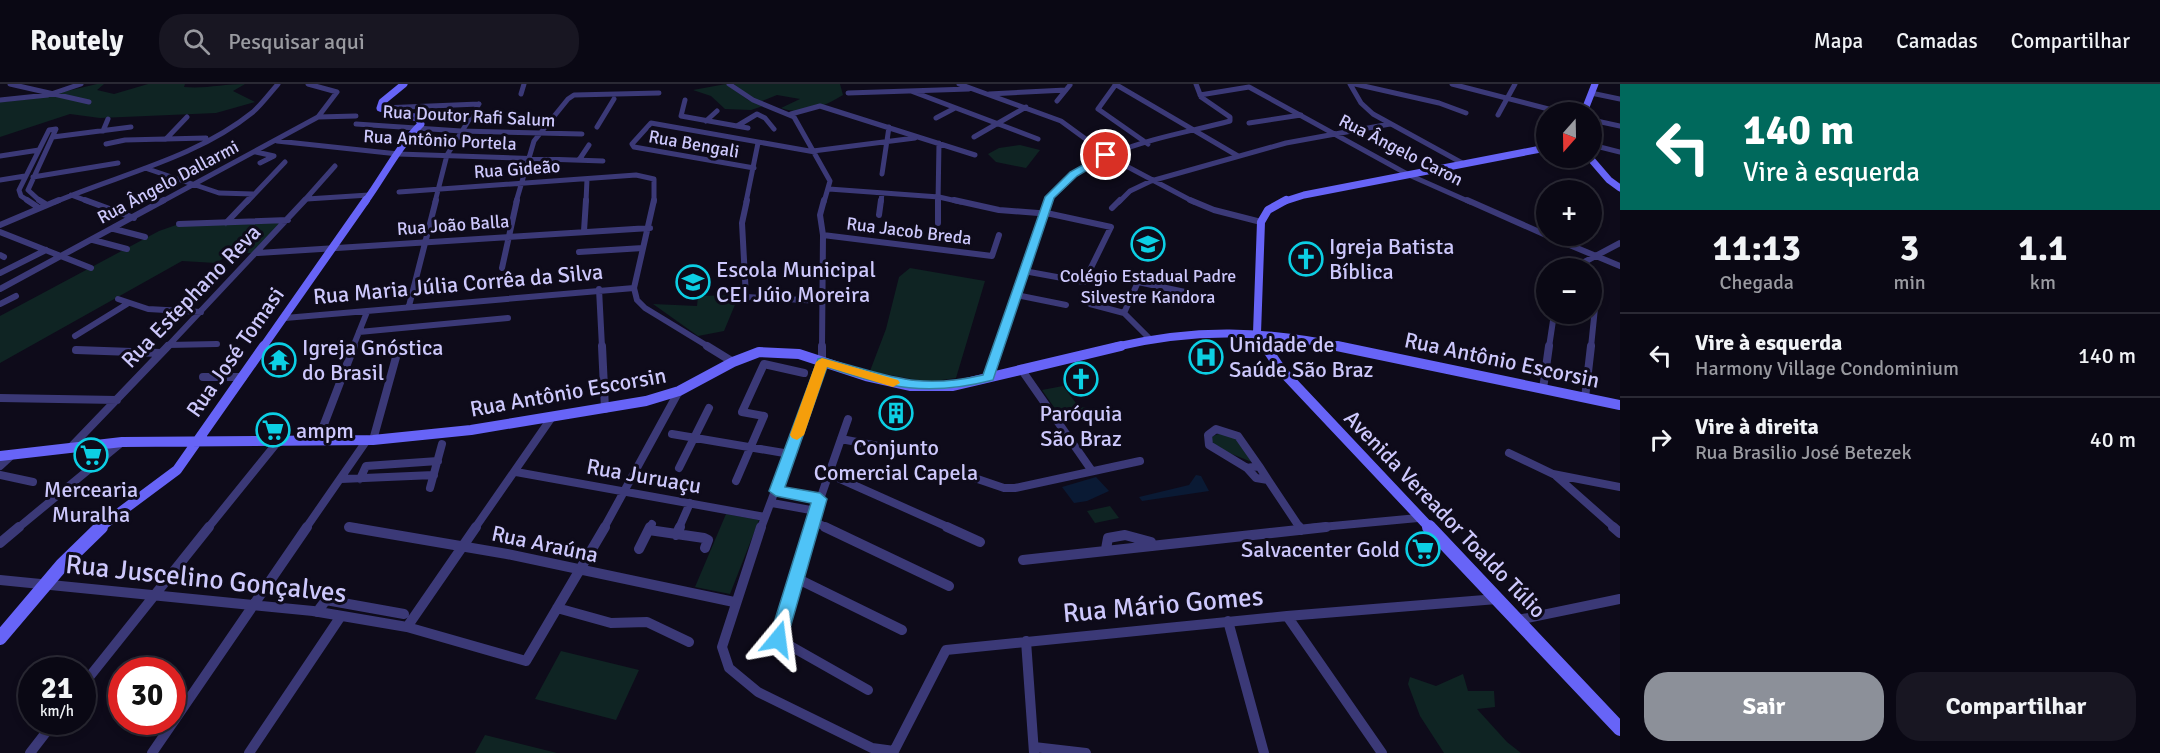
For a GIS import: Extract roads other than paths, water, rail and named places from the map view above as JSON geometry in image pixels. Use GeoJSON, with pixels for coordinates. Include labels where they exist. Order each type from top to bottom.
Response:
{"type":"FeatureCollection","features":[{"type":"Feature","properties":{"kind":"main road"},"geometry":{"type":"LineString","coordinates":[[404,84],[382,102],[380,108],[418,118],[421,120],[418,128]]}},
{"type":"Feature","properties":{"kind":"main road"},"geometry":{"type":"LineString","coordinates":[[1588,102],[1595,84]]}},
{"type":"Feature","properties":{"kind":"main road","name":"Rua José Tomasi"},"geometry":{"type":"LineString","coordinates":[[0,638],[73,553],[105,523],[177,472],[398,154],[402,143],[418,128]]}},
{"type":"Feature","properties":{"kind":"main road"},"geometry":{"type":"LineString","coordinates":[[1257,333],[1261,222],[1265,213],[1275,204],[1291,198],[1536,150]]}},
{"type":"Feature","properties":{"kind":"main road"},"geometry":{"type":"LineString","coordinates":[[1599,168],[1620,188]]}},
{"type":"Feature","properties":{"kind":"main road","name":"Rua Antônio Escorsin"},"geometry":{"type":"LineString","coordinates":[[0,456],[122,442],[370,440],[471,430],[605,409],[679,392],[733,362],[759,352],[776,351],[799,354],[867,376],[911,386],[953,386],[1150,339],[1198,333],[1257,333],[1300,338],[1620,405]]}},
{"type":"Feature","properties":{"kind":"main road","name":"Avenida Vereador Toaldo Túlio"},"geometry":{"type":"LineString","coordinates":[[1257,333],[1282,370],[1418,518],[1614,716],[1620,729]]}},
{"type":"Feature","properties":{"kind":"street"},"geometry":{"type":"LineString","coordinates":[[10,84],[89,102]]}},
{"type":"Feature","properties":{"kind":"street"},"geometry":{"type":"LineString","coordinates":[[0,100],[52,94],[81,84]]}},
{"type":"Feature","properties":{"kind":"street"},"geometry":{"type":"LineString","coordinates":[[0,225],[71,195],[148,169],[238,124],[254,111],[278,84]]}},
{"type":"Feature","properties":{"kind":"street","name":"Rua Ângelo Dallarmi"},"geometry":{"type":"LineString","coordinates":[[0,289],[318,117],[337,95],[335,90],[308,84]]}},
{"type":"Feature","properties":{"kind":"street"},"geometry":{"type":"LineString","coordinates":[[521,94],[524,84]]}},
{"type":"Feature","properties":{"kind":"street"},"geometry":{"type":"LineString","coordinates":[[655,84],[660,95]]}},
{"type":"Feature","properties":{"kind":"street"},"geometry":{"type":"LineString","coordinates":[[729,84],[753,100],[791,114],[828,174],[829,189],[820,215],[823,236],[822,362],[734,602]]}},
{"type":"Feature","properties":{"kind":"street"},"geometry":{"type":"LineString","coordinates":[[958,84],[1061,121],[1106,155],[1151,180],[1214,210],[1261,222]]}},
{"type":"Feature","properties":{"kind":"street"},"geometry":{"type":"LineString","coordinates":[[1148,144],[1098,109],[1115,84],[1238,156]]}},
{"type":"Feature","properties":{"kind":"street"},"geometry":{"type":"LineString","coordinates":[[988,377],[1050,197],[1073,174],[1106,155],[1230,121],[1230,117],[1209,104],[1200,95],[1196,84]]}},
{"type":"Feature","properties":{"kind":"street"},"geometry":{"type":"LineString","coordinates":[[1350,84],[1365,107],[1390,124],[1464,164]]}},
{"type":"Feature","properties":{"kind":"street"},"geometry":{"type":"LineString","coordinates":[[1355,84],[1435,102],[1466,113]]}},
{"type":"Feature","properties":{"kind":"street"},"geometry":{"type":"LineString","coordinates":[[1452,84],[1536,106]]}},
{"type":"Feature","properties":{"kind":"street"},"geometry":{"type":"LineString","coordinates":[[1498,115],[1515,84]]}},
{"type":"Feature","properties":{"kind":"street"},"geometry":{"type":"LineString","coordinates":[[1200,95],[1250,85]]}},
{"type":"Feature","properties":{"kind":"street","name":"Rua Ângelo Caron"},"geometry":{"type":"LineString","coordinates":[[1250,85],[1409,175],[1536,230]]}},
{"type":"Feature","properties":{"kind":"street"},"geometry":{"type":"LineString","coordinates":[[988,94],[1068,88]]}},
{"type":"Feature","properties":{"kind":"street"},"geometry":{"type":"LineString","coordinates":[[1057,101],[1068,88]]}},
{"type":"Feature","properties":{"kind":"street"},"geometry":{"type":"LineString","coordinates":[[848,93],[974,89]]}},
{"type":"Feature","properties":{"kind":"street"},"geometry":{"type":"LineString","coordinates":[[905,99],[913,92]]}},
{"type":"Feature","properties":{"kind":"street"},"geometry":{"type":"LineString","coordinates":[[913,92],[1038,139]]}},
{"type":"Feature","properties":{"kind":"street"},"geometry":{"type":"LineString","coordinates":[[1591,93],[1620,99]]}},
{"type":"Feature","properties":{"kind":"street"},"geometry":{"type":"LineString","coordinates":[[502,268],[527,158],[538,135],[568,99],[574,95],[660,95]]}},
{"type":"Feature","properties":{"kind":"street"},"geometry":{"type":"LineString","coordinates":[[568,99],[614,99],[660,95]]}},
{"type":"Feature","properties":{"kind":"street"},"geometry":{"type":"LineString","coordinates":[[597,127],[614,99]]}},
{"type":"Feature","properties":{"kind":"street"},"geometry":{"type":"LineString","coordinates":[[685,100],[681,116],[748,128]]}},
{"type":"Feature","properties":{"kind":"street"},"geometry":{"type":"LineString","coordinates":[[380,108],[479,104],[447,155],[427,242],[409,306]]}},
{"type":"Feature","properties":{"kind":"street"},"geometry":{"type":"LineString","coordinates":[[759,115],[771,106]]}},
{"type":"Feature","properties":{"kind":"street"},"geometry":{"type":"LineString","coordinates":[[791,114],[820,106],[975,155]]}},
{"type":"Feature","properties":{"kind":"street"},"geometry":{"type":"LineString","coordinates":[[974,137],[1026,107]]}},
{"type":"Feature","properties":{"kind":"street"},"geometry":{"type":"LineString","coordinates":[[936,118],[955,108]]}},
{"type":"Feature","properties":{"kind":"street"},"geometry":{"type":"LineString","coordinates":[[706,121],[717,111]]}},
{"type":"Feature","properties":{"kind":"street"},"geometry":{"type":"LineString","coordinates":[[736,126],[749,116],[759,115],[768,118],[774,129]]}},
{"type":"Feature","properties":{"kind":"street"},"geometry":{"type":"LineString","coordinates":[[1249,123],[1301,115]]}},
{"type":"Feature","properties":{"kind":"street"},"geometry":{"type":"LineString","coordinates":[[318,117],[356,116]]}},
{"type":"Feature","properties":{"kind":"street"},"geometry":{"type":"LineString","coordinates":[[166,139],[187,117]]}},
{"type":"Feature","properties":{"kind":"street"},"geometry":{"type":"LineString","coordinates":[[103,131],[108,119]]}},
{"type":"Feature","properties":{"kind":"street"},"geometry":{"type":"LineString","coordinates":[[1602,122],[1620,126]]}},
{"type":"Feature","properties":{"kind":"street","name":"Rua Bengali"},"geometry":{"type":"LineString","coordinates":[[754,168],[634,147],[632,144],[651,123],[758,142]]}},
{"type":"Feature","properties":{"kind":"street","name":"Rua Doutor Rafi Salum"},"geometry":{"type":"LineString","coordinates":[[356,124],[538,135],[582,134]]}},
{"type":"Feature","properties":{"kind":"street"},"geometry":{"type":"LineString","coordinates":[[1112,208],[1130,191],[1151,180],[1238,156],[1390,124]]}},
{"type":"Feature","properties":{"kind":"street"},"geometry":{"type":"LineString","coordinates":[[53,137],[131,127]]}},
{"type":"Feature","properties":{"kind":"street"},"geometry":{"type":"LineString","coordinates":[[882,174],[889,127]]}},
{"type":"Feature","properties":{"kind":"street"},"geometry":{"type":"LineString","coordinates":[[39,208],[25,199],[19,190],[49,130],[56,129],[28,190],[47,205]]}},
{"type":"Feature","properties":{"kind":"street"},"geometry":{"type":"LineString","coordinates":[[822,301],[746,297],[742,223],[758,142],[814,152],[920,137]]}},
{"type":"Feature","properties":{"kind":"street"},"geometry":{"type":"LineString","coordinates":[[106,144],[125,140],[210,138]]}},
{"type":"Feature","properties":{"kind":"street","name":"Rua Antônio Portela"},"geometry":{"type":"LineString","coordinates":[[277,141],[398,154],[603,161]]}},
{"type":"Feature","properties":{"kind":"street"},"geometry":{"type":"LineString","coordinates":[[938,223],[939,143]]}},
{"type":"Feature","properties":{"kind":"street"},"geometry":{"type":"LineString","coordinates":[[579,160],[588,145]]}},
{"type":"Feature","properties":{"kind":"street"},"geometry":{"type":"LineString","coordinates":[[1602,148],[1620,152]]}},
{"type":"Feature","properties":{"kind":"street"},"geometry":{"type":"LineString","coordinates":[[0,156],[39,150]]}},
{"type":"Feature","properties":{"kind":"street"},"geometry":{"type":"LineString","coordinates":[[256,152],[274,156],[260,164]]}},
{"type":"Feature","properties":{"kind":"street"},"geometry":{"type":"LineString","coordinates":[[226,223],[285,162]]}},
{"type":"Feature","properties":{"kind":"street"},"geometry":{"type":"LineString","coordinates":[[32,164],[40,163]]}},
{"type":"Feature","properties":{"kind":"street"},"geometry":{"type":"LineString","coordinates":[[33,177],[118,163]]}},
{"type":"Feature","properties":{"kind":"street","name":"Rua Estephano Reva"},"geometry":{"type":"LineString","coordinates":[[69,448],[258,253],[335,166]]}},
{"type":"Feature","properties":{"kind":"street"},"geometry":{"type":"LineString","coordinates":[[148,169],[219,193],[253,194]]}},
{"type":"Feature","properties":{"kind":"street","name":"Rua Gideão"},"geometry":{"type":"LineString","coordinates":[[399,192],[636,175],[654,179],[655,196],[650,228]]}},
{"type":"Feature","properties":{"kind":"street"},"geometry":{"type":"LineString","coordinates":[[0,180],[25,176]]}},
{"type":"Feature","properties":{"kind":"street"},"geometry":{"type":"LineString","coordinates":[[584,231],[587,179]]}},
{"type":"Feature","properties":{"kind":"street"},"geometry":{"type":"LineString","coordinates":[[829,189],[939,197],[999,210],[1043,214],[1107,224],[1111,227],[1084,282],[1024,271]]}},
{"type":"Feature","properties":{"kind":"street"},"geometry":{"type":"LineString","coordinates":[[879,215],[882,192]]}},
{"type":"Feature","properties":{"kind":"street"},"geometry":{"type":"LineString","coordinates":[[71,195],[134,218]]}},
{"type":"Feature","properties":{"kind":"street"},"geometry":{"type":"LineString","coordinates":[[307,200],[369,195]]}},
{"type":"Feature","properties":{"kind":"street"},"geometry":{"type":"LineString","coordinates":[[25,199],[34,196]]}},
{"type":"Feature","properties":{"kind":"street"},"geometry":{"type":"LineString","coordinates":[[179,224],[288,220]]}},
{"type":"Feature","properties":{"kind":"street"},"geometry":{"type":"LineString","coordinates":[[650,228],[634,288],[637,300],[645,308],[733,362]]}},
{"type":"Feature","properties":{"kind":"street","name":"Rua João Balla"},"geometry":{"type":"LineString","coordinates":[[258,253],[650,228]]}},
{"type":"Feature","properties":{"kind":"street"},"geometry":{"type":"LineString","coordinates":[[114,229],[146,237]]}},
{"type":"Feature","properties":{"kind":"street"},"geometry":{"type":"LineString","coordinates":[[0,232],[91,268]]}},
{"type":"Feature","properties":{"kind":"street","name":"Rua Jacob Breda"},"geometry":{"type":"LineString","coordinates":[[823,236],[992,256],[999,235]]}},
{"type":"Feature","properties":{"kind":"street"},"geometry":{"type":"LineString","coordinates":[[93,240],[127,249]]}},
{"type":"Feature","properties":{"kind":"street"},"geometry":{"type":"LineString","coordinates":[[1589,258],[1620,243]]}},
{"type":"Feature","properties":{"kind":"street","name":"Rua Ângelo Caron"},"geometry":{"type":"LineString","coordinates":[[1573,246],[1620,266]]}},
{"type":"Feature","properties":{"kind":"street"},"geometry":{"type":"LineString","coordinates":[[579,252],[643,248]]}},
{"type":"Feature","properties":{"kind":"street"},"geometry":{"type":"LineString","coordinates":[[0,273],[46,250]]}},
{"type":"Feature","properties":{"kind":"street"},"geometry":{"type":"LineString","coordinates":[[1124,313],[1138,282],[1185,292]]}},
{"type":"Feature","properties":{"kind":"street","name":"Rua Maria Júlia Corrêa da Silva"},"geometry":{"type":"LineString","coordinates":[[285,318],[598,289],[634,288]]}},
{"type":"Feature","properties":{"kind":"street"},"geometry":{"type":"LineString","coordinates":[[598,289],[605,409]]}},
{"type":"Feature","properties":{"kind":"street"},"geometry":{"type":"LineString","coordinates":[[1016,295],[1066,305]]}},
{"type":"Feature","properties":{"kind":"street"},"geometry":{"type":"LineString","coordinates":[[0,304],[16,296]]}},
{"type":"Feature","properties":{"kind":"street"},"geometry":{"type":"LineString","coordinates":[[118,299],[127,304],[154,310],[201,312]]}},
{"type":"Feature","properties":{"kind":"street"},"geometry":{"type":"LineString","coordinates":[[75,336],[127,304]]}},
{"type":"Feature","properties":{"kind":"street"},"geometry":{"type":"LineString","coordinates":[[1090,304],[1124,313],[1150,339]]}},
{"type":"Feature","properties":{"kind":"street"},"geometry":{"type":"LineString","coordinates":[[318,440],[367,312]]}},
{"type":"Feature","properties":{"kind":"street"},"geometry":{"type":"LineString","coordinates":[[359,332],[508,318]]}},
{"type":"Feature","properties":{"kind":"street"},"geometry":{"type":"LineString","coordinates":[[1543,389],[1553,324]]}},
{"type":"Feature","properties":{"kind":"street"},"geometry":{"type":"LineString","coordinates":[[1585,398],[1593,324]]}},
{"type":"Feature","properties":{"kind":"street"},"geometry":{"type":"LineString","coordinates":[[168,345],[217,344]]}},
{"type":"Feature","properties":{"kind":"street"},"geometry":{"type":"LineString","coordinates":[[75,350],[160,353]]}},
{"type":"Feature","properties":{"kind":"street"},"geometry":{"type":"LineString","coordinates":[[152,753],[370,440],[398,350]]}},
{"type":"Feature","properties":{"kind":"street"},"geometry":{"type":"LineString","coordinates":[[735,481],[764,416],[742,412],[764,364],[783,366],[804,373]]}},
{"type":"Feature","properties":{"kind":"street"},"geometry":{"type":"LineString","coordinates":[[1021,369],[1092,471]]}},
{"type":"Feature","properties":{"kind":"street"},"geometry":{"type":"LineString","coordinates":[[203,377],[243,377]]}},
{"type":"Feature","properties":{"kind":"street"},"geometry":{"type":"LineString","coordinates":[[679,392],[626,492],[557,608],[611,623],[647,622],[689,642]]}},
{"type":"Feature","properties":{"kind":"street"},"geometry":{"type":"LineString","coordinates":[[0,398],[117,400]]}},
{"type":"Feature","properties":{"kind":"street"},"geometry":{"type":"LineString","coordinates":[[679,468],[709,408]]}},
{"type":"Feature","properties":{"kind":"street"},"geometry":{"type":"LineString","coordinates":[[407,627],[552,417]]}},
{"type":"Feature","properties":{"kind":"street"},"geometry":{"type":"LineString","coordinates":[[848,419],[814,516],[778,639],[868,690]]}},
{"type":"Feature","properties":{"kind":"street"},"geometry":{"type":"LineString","coordinates":[[1269,480],[1256,478],[1247,468],[1209,445],[1208,435],[1216,429],[1236,433],[1243,438],[1301,530]]}},
{"type":"Feature","properties":{"kind":"street"},"geometry":{"type":"LineString","coordinates":[[672,434],[790,454]]}},
{"type":"Feature","properties":{"kind":"street"},"geometry":{"type":"LineString","coordinates":[[96,668],[280,439]]}},
{"type":"Feature","properties":{"kind":"street"},"geometry":{"type":"LineString","coordinates":[[841,439],[878,446]]}},
{"type":"Feature","properties":{"kind":"street"},"geometry":{"type":"LineString","coordinates":[[1,541],[122,442]]}},
{"type":"Feature","properties":{"kind":"street"},"geometry":{"type":"LineString","coordinates":[[430,488],[442,444]]}},
{"type":"Feature","properties":{"kind":"street"},"geometry":{"type":"LineString","coordinates":[[1509,453],[1553,474],[1620,487]]}},
{"type":"Feature","properties":{"kind":"street"},"geometry":{"type":"LineString","coordinates":[[0,466],[12,455]]}},
{"type":"Feature","properties":{"kind":"street"},"geometry":{"type":"LineString","coordinates":[[360,479],[366,466],[438,461]]}},
{"type":"Feature","properties":{"kind":"street"},"geometry":{"type":"LineString","coordinates":[[954,471],[1004,488],[1140,461]]}},
{"type":"Feature","properties":{"kind":"street"},"geometry":{"type":"LineString","coordinates":[[1247,468],[1259,466]]}},
{"type":"Feature","properties":{"kind":"street","name":"Rua Juruaçu"},"geometry":{"type":"LineString","coordinates":[[516,472],[765,518]]}},
{"type":"Feature","properties":{"kind":"street"},"geometry":{"type":"LineString","coordinates":[[829,474],[980,542]]}},
{"type":"Feature","properties":{"kind":"street"},"geometry":{"type":"LineString","coordinates":[[1553,474],[1620,533]]}},
{"type":"Feature","properties":{"kind":"street"},"geometry":{"type":"LineString","coordinates":[[0,475],[33,482]]}},
{"type":"Feature","properties":{"kind":"street"},"geometry":{"type":"LineString","coordinates":[[341,479],[434,475]]}},
{"type":"Feature","properties":{"kind":"street"},"geometry":{"type":"LineString","coordinates":[[776,491],[820,499]]}},
{"type":"Feature","properties":{"kind":"street"},"geometry":{"type":"LineString","coordinates":[[676,535],[690,503]]}},
{"type":"Feature","properties":{"kind":"street"},"geometry":{"type":"LineString","coordinates":[[772,503],[814,516],[949,586]]}},
{"type":"Feature","properties":{"kind":"street"},"geometry":{"type":"LineString","coordinates":[[1023,560],[1152,543],[1418,518]]}},
{"type":"Feature","properties":{"kind":"street","name":"Rua Araúna"},"geometry":{"type":"LineString","coordinates":[[349,526],[580,569],[734,602]]}},
{"type":"Feature","properties":{"kind":"street"},"geometry":{"type":"LineString","coordinates":[[639,549],[650,527],[676,535],[708,540],[705,548]]}},
{"type":"Feature","properties":{"kind":"street"},"geometry":{"type":"LineString","coordinates":[[1106,549],[1108,538],[1119,533],[1132,535],[1152,543]]}},
{"type":"Feature","properties":{"kind":"street"},"geometry":{"type":"LineString","coordinates":[[796,578],[902,630]]}},
{"type":"Feature","properties":{"kind":"street","name":"Rua Juscelino Gonçalves"},"geometry":{"type":"LineString","coordinates":[[0,580],[317,612],[407,627],[526,661],[557,608]]}},
{"type":"Feature","properties":{"kind":"street","name":"Rua Mário Gomes"},"geometry":{"type":"LineString","coordinates":[[734,602],[722,647],[729,668],[758,692],[872,748],[894,751],[946,650],[1228,621],[1497,599]]}},
{"type":"Feature","properties":{"kind":"street"},"geometry":{"type":"LineString","coordinates":[[1518,620],[1620,599]]}},
{"type":"Feature","properties":{"kind":"street"},"geometry":{"type":"LineString","coordinates":[[317,612],[326,600],[404,614]]}},
{"type":"Feature","properties":{"kind":"street"},"geometry":{"type":"LineString","coordinates":[[249,753],[341,616]]}},
{"type":"Feature","properties":{"kind":"street"},"geometry":{"type":"LineString","coordinates":[[1287,616],[1382,753]]}},
{"type":"Feature","properties":{"kind":"street"},"geometry":{"type":"LineString","coordinates":[[1228,621],[1264,753]]}},
{"type":"Feature","properties":{"kind":"street"},"geometry":{"type":"LineString","coordinates":[[1026,641],[1034,750],[1086,753]]}},
{"type":"Feature","properties":{"kind":"street"},"geometry":{"type":"LineString","coordinates":[[30,753],[44,735]]}},
{"type":"Feature","properties":{"kind":"water"},"geometry":{"type":"Polygon","coordinates":[[[1196,475],[1201,476],[1209,491],[1142,501],[1139,497],[1189,485],[1196,475]]]}},
{"type":"Feature","properties":{"kind":"water"},"geometry":{"type":"Polygon","coordinates":[[[1096,477],[1109,491],[1087,501],[1074,503],[1062,487],[1096,477]]]}},
{"type":"Feature","properties":{"kind":"place","name":"Colégio Estadual Padre Silvestre Kandora"},"geometry":{"type":"Point","coordinates":[1148,244]}},
{"type":"Feature","properties":{"kind":"place","name":"Igreja Batista Bíblica"},"geometry":{"type":"Point","coordinates":[1306,259]}},
{"type":"Feature","properties":{"kind":"place","name":"Escola Municipal CEI Júio Moreira"},"geometry":{"type":"Point","coordinates":[693,282]}},
{"type":"Feature","properties":{"kind":"place","name":"Unidade de Saúde São Braz"},"geometry":{"type":"Point","coordinates":[1206,357]}},
{"type":"Feature","properties":{"kind":"place","name":"Igreja Gnóstica do Brasil"},"geometry":{"type":"Point","coordinates":[279,360]}},
{"type":"Feature","properties":{"kind":"place","name":"Paróquia São Braz"},"geometry":{"type":"Point","coordinates":[1081,379]}},
{"type":"Feature","properties":{"kind":"place","name":"Conjunto Comercial Capela"},"geometry":{"type":"Point","coordinates":[896,413]}},
{"type":"Feature","properties":{"kind":"place","name":"ampm"},"geometry":{"type":"Point","coordinates":[273,430]}},
{"type":"Feature","properties":{"kind":"place","name":"Mercearia Muralha"},"geometry":{"type":"Point","coordinates":[91,455]}},
{"type":"Feature","properties":{"kind":"place","name":"Salvacenter Gold"},"geometry":{"type":"Point","coordinates":[1423,549]}}]}
